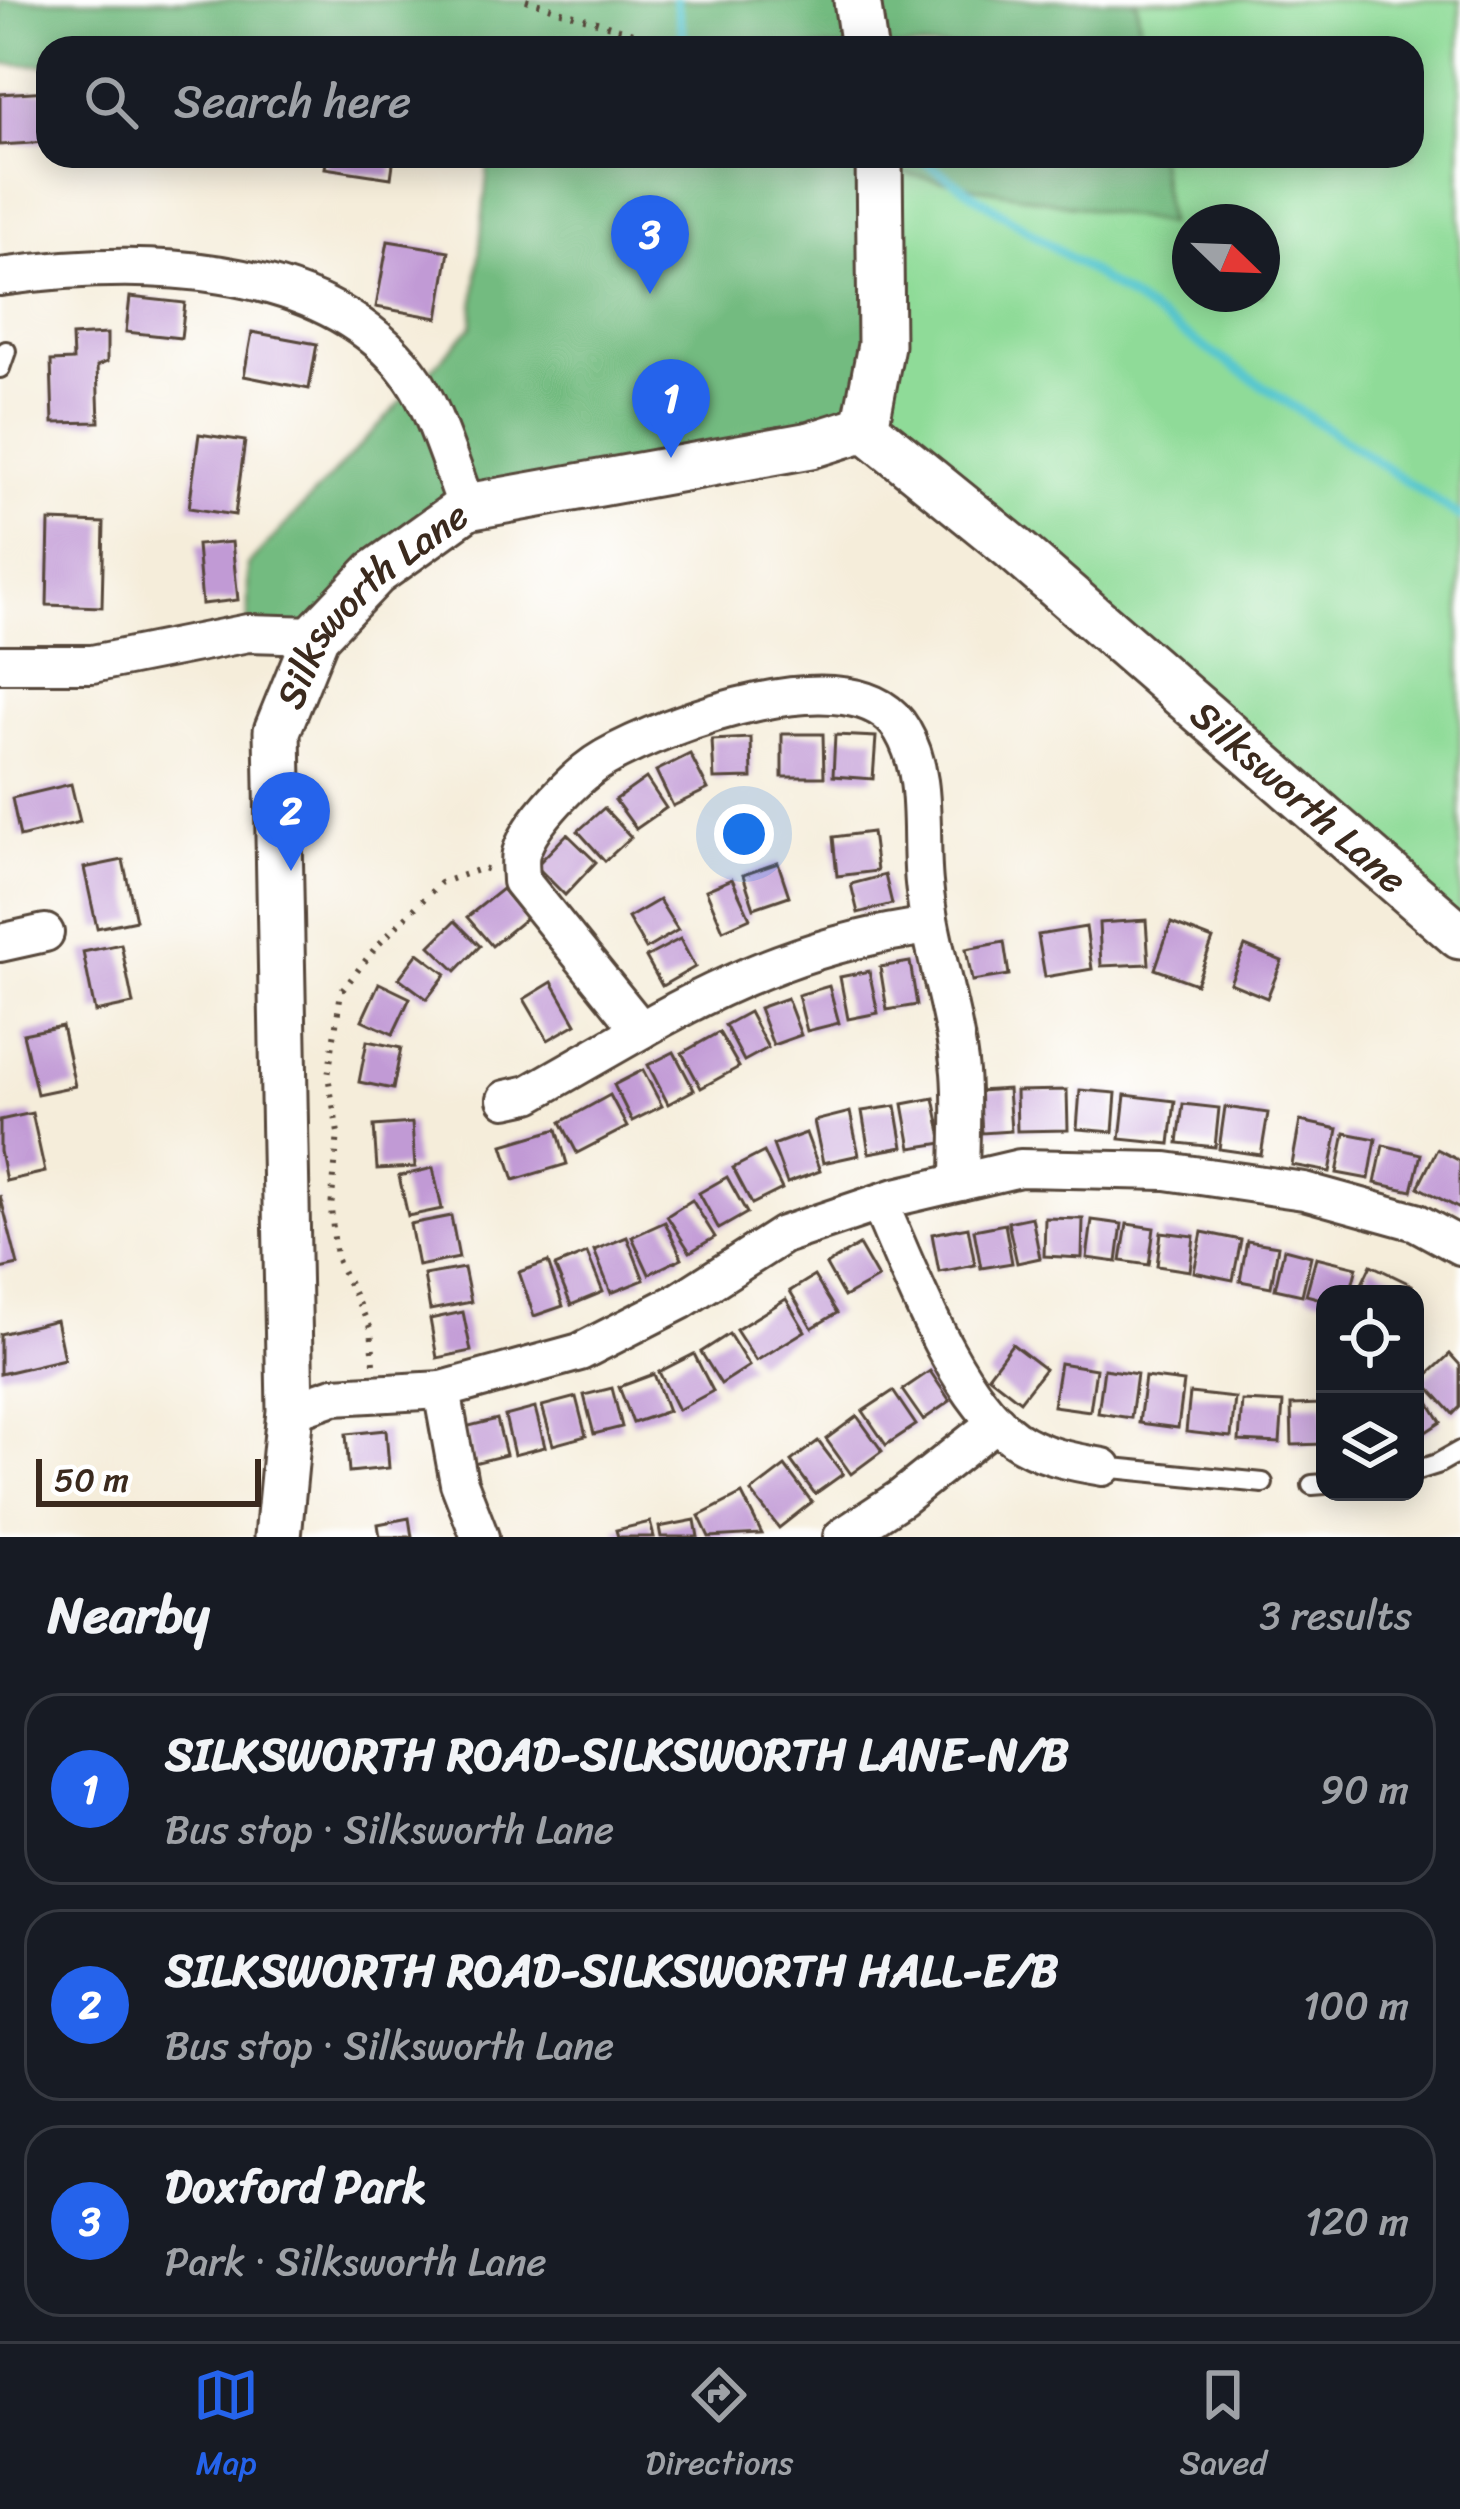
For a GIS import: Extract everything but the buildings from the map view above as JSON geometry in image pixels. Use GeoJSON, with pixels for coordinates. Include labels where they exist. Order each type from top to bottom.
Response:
{"type":"FeatureCollection","features":[{"type":"Feature","properties":{"kind":"street"},"geometry":{"type":"LineString","coordinates":[[856,0],[861,36]]}},
{"type":"Feature","properties":{"kind":"street"},"geometry":{"type":"LineString","coordinates":[[865,428],[881,346],[879,168]]}},
{"type":"Feature","properties":{"kind":"street"},"geometry":{"type":"LineString","coordinates":[[0,277],[75,267],[162,268],[247,281],[311,298],[374,337],[408,371],[467,507]]}},
{"type":"Feature","properties":{"kind":"street","name":"Silksworth Lane"},"geometry":{"type":"LineString","coordinates":[[278,1537],[290,1411],[277,731],[316,634],[375,573],[467,507],[811,445],[865,428],[1012,547],[1460,937]]}},
{"type":"Feature","properties":{"kind":"street"},"geometry":{"type":"LineString","coordinates":[[0,664],[92,664],[248,633],[316,634]]}},
{"type":"Feature","properties":{"kind":"street"},"geometry":{"type":"LineString","coordinates":[[641,1030],[521,881],[521,853],[551,803],[602,759],[739,707],[811,693],[854,696],[885,710],[903,730],[919,779],[923,883],[960,1071],[960,1182]]}},
{"type":"Feature","properties":{"kind":"street"},"geometry":{"type":"LineString","coordinates":[[506,1099],[529,1094],[725,983],[768,965],[858,938],[930,926]]}},
{"type":"Feature","properties":{"kind":"street"},"geometry":{"type":"LineString","coordinates":[[0,943],[45,933]]}},
{"type":"Feature","properties":{"kind":"street"},"geometry":{"type":"LineString","coordinates":[[290,1411],[334,1396],[442,1390],[580,1352],[680,1301],[783,1235],[879,1203],[1020,1168],[1166,1171],[1304,1192],[1416,1222],[1460,1246]]}},
{"type":"Feature","properties":{"kind":"street"},"geometry":{"type":"LineString","coordinates":[[879,1203],[932,1322],[980,1406],[1016,1440],[1067,1462],[1103,1466]]}},
{"type":"Feature","properties":{"kind":"street"},"geometry":{"type":"LineString","coordinates":[[442,1390],[459,1483],[480,1537]]}},
{"type":"Feature","properties":{"kind":"street"},"geometry":{"type":"LineString","coordinates":[[842,1537],[901,1498],[997,1422]]}},
{"type":"Feature","properties":{"kind":"lane"},"geometry":{"type":"LineString","coordinates":[[1424,1468],[1460,1451]]}},
{"type":"Feature","properties":{"kind":"lane"},"geometry":{"type":"LineString","coordinates":[[1103,1466],[1263,1483]]}},
{"type":"Feature","properties":{"kind":"path"},"geometry":{"type":"LineString","coordinates":[[526,0],[642,36]]}},
{"type":"Feature","properties":{"kind":"path"},"geometry":{"type":"LineString","coordinates":[[377,1394],[371,1329],[336,1258],[331,1209],[338,1133],[328,1076],[341,992],[376,947],[440,883],[483,868],[521,881]]}},
{"type":"Feature","properties":{"kind":"green space"},"geometry":{"type":"Polygon","coordinates":[[[0,0],[1136,0],[1141,36],[36,36],[36,65],[0,64],[0,0]]]}},
{"type":"Feature","properties":{"kind":"green space"},"geometry":{"type":"Polygon","coordinates":[[[1136,0],[1460,0],[1460,936],[1012,547],[505,168],[881,169],[1168,222],[1160,168],[1424,168],[1424,36],[1141,36],[1136,0]]]}},
{"type":"Feature","properties":{"kind":"green space"},"geometry":{"type":"Polygon","coordinates":[[[488,168],[1160,168],[1168,224],[881,169],[865,428],[511,496],[316,635],[248,633],[248,565],[472,326],[488,168]]]}},
{"type":"Feature","properties":{"kind":"waterway"},"geometry":{"type":"LineString","coordinates":[[676,0],[683,34]]}},
{"type":"Feature","properties":{"kind":"waterway"},"geometry":{"type":"LineString","coordinates":[[934,168],[1460,517]]}},
{"type":"Feature","properties":{"kind":"place","name":"Doxford Park"},"geometry":{"type":"Point","coordinates":[650,294]}},
{"type":"Feature","properties":{"kind":"place","name":"SILKSWORTH ROAD-SILKSWORTH LANE-N/B"},"geometry":{"type":"Point","coordinates":[671,458]}},
{"type":"Feature","properties":{"kind":"place","name":"SILKSWORTH ROAD-SILKSWORTH HALL-E/B"},"geometry":{"type":"Point","coordinates":[291,871]}}]}
